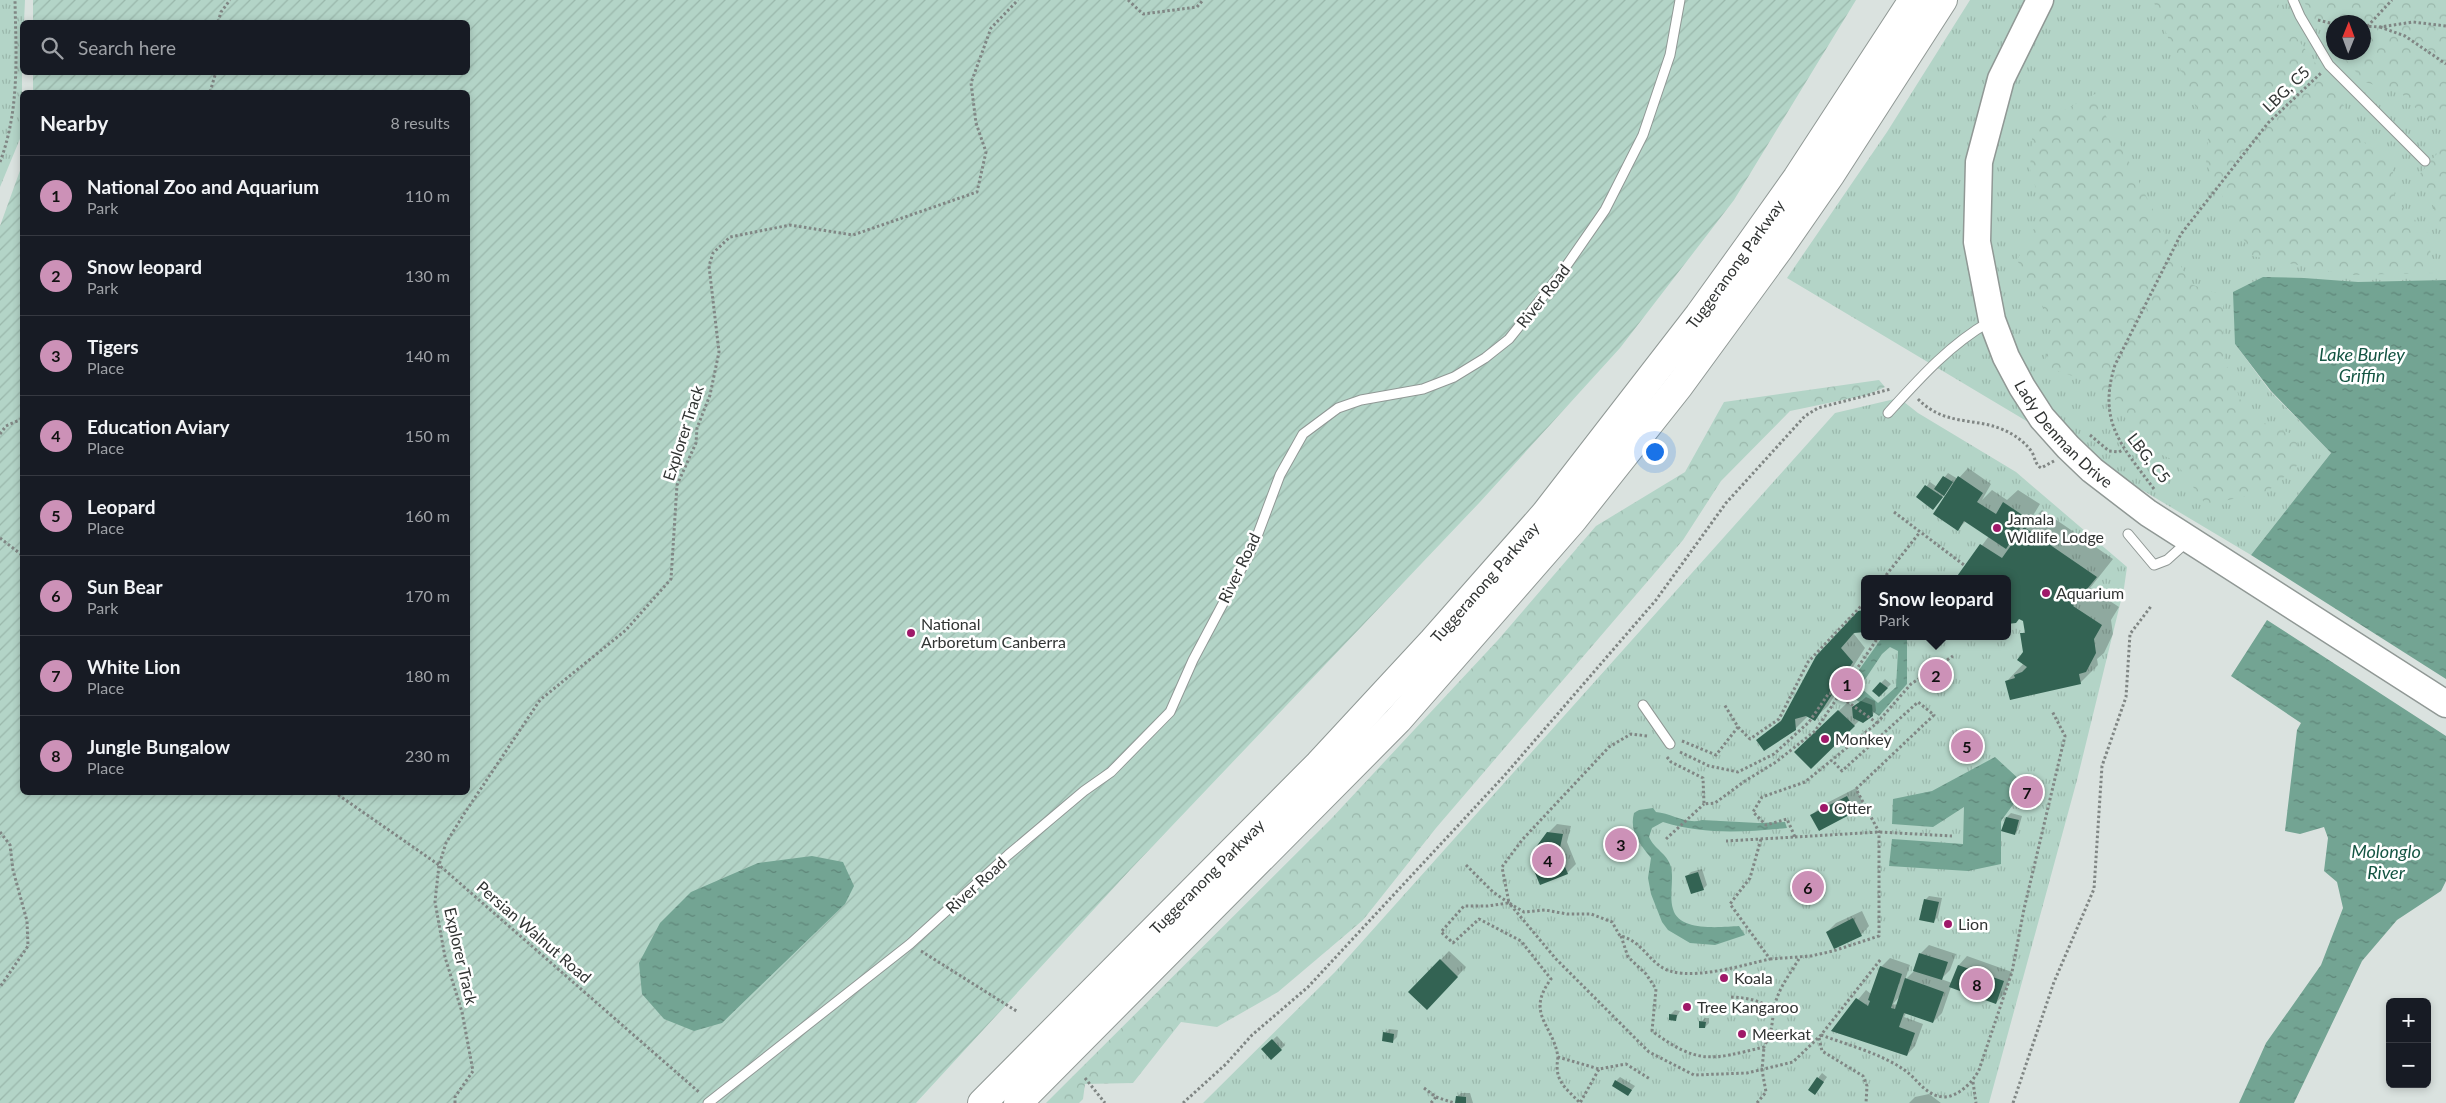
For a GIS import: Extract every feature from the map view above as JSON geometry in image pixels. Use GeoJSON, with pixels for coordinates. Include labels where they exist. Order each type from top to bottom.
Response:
{"type":"FeatureCollection","features":[{"type":"Feature","properties":{"kind":"highway","name":"Tuggeranong Parkway"},"geometry":{"type":"LineString","coordinates":[[982,1103],[1319,764],[1545,514],[1699,315],[1748,247],[1796,178],[1913,0]]}},
{"type":"Feature","properties":{"kind":"highway","name":"Tuggeranong Parkway"},"geometry":{"type":"LineString","coordinates":[[1018,1103],[1398,720],[1572,521],[1679,386],[1779,249],[1832,174],[1943,0]]}},
{"type":"Feature","properties":{"kind":"street","name":"Lady Denman Drive"},"geometry":{"type":"LineString","coordinates":[[2040,0],[2000,79],[1979,162],[1977,242],[1992,320],[2006,358],[2022,387],[2042,418],[2068,447],[2092,470],[2132,501],[2446,704]]}},
{"type":"Feature","properties":{"kind":"lane","name":"River Road"},"geometry":{"type":"LineString","coordinates":[[709,1102],[910,944],[1023,842],[1084,791],[1111,772],[1170,712],[1193,660],[1253,547],[1280,475],[1303,434],[1338,408],[1360,400],[1423,389],[1454,377],[1485,358],[1509,339],[1560,275],[1605,210],[1643,135],[1670,55],[1680,0]]}},
{"type":"Feature","properties":{"kind":"lane"},"geometry":{"type":"LineString","coordinates":[[2293,0],[2329,65],[2425,161]]}},
{"type":"Feature","properties":{"kind":"lane"},"geometry":{"type":"LineString","coordinates":[[1888,413],[1912,386],[1971,332],[1992,320]]}},
{"type":"Feature","properties":{"kind":"lane"},"geometry":{"type":"LineString","coordinates":[[2128,534],[2154,565],[2168,560],[2189,539]]}},
{"type":"Feature","properties":{"kind":"lane"},"geometry":{"type":"LineString","coordinates":[[1643,705],[1670,744]]}},
{"type":"Feature","properties":{"kind":"path"},"geometry":{"type":"LineString","coordinates":[[0,162],[12,120],[16,91],[15,0]]}},
{"type":"Feature","properties":{"kind":"path"},"geometry":{"type":"LineString","coordinates":[[219,20],[221,12],[230,0]]}},
{"type":"Feature","properties":{"kind":"path","name":"Explorer Track"},"geometry":{"type":"LineString","coordinates":[[455,1103],[455,1097],[473,1071],[462,1012],[446,957],[436,902],[439,865],[446,843],[540,700],[626,630],[672,579],[677,485],[696,443],[697,428],[710,395],[719,352],[709,266],[713,253],[730,237],[790,225],[853,235],[977,192],[986,152],[976,123],[971,83],[992,28],[1018,0]]}},
{"type":"Feature","properties":{"kind":"path"},"geometry":{"type":"LineString","coordinates":[[1128,0],[1143,14],[1196,7],[1203,0]]}},
{"type":"Feature","properties":{"kind":"path"},"geometry":{"type":"LineString","coordinates":[[2371,22],[2392,0]]}},
{"type":"Feature","properties":{"kind":"path"},"geometry":{"type":"LineString","coordinates":[[2371,28],[2414,22],[2446,26]]}},
{"type":"Feature","properties":{"kind":"path"},"geometry":{"type":"LineString","coordinates":[[2380,27],[2404,36],[2446,64]]}},
{"type":"Feature","properties":{"kind":"path","name":"LBG, C5"},"geometry":{"type":"LineString","coordinates":[[2162,495],[2154,489],[2118,441],[2109,403],[2110,383],[2115,366],[2181,234],[2268,123],[2329,65]]}},
{"type":"Feature","properties":{"kind":"path"},"geometry":{"type":"LineString","coordinates":[[211,90],[215,75]]}},
{"type":"Feature","properties":{"kind":"path"},"geometry":{"type":"LineString","coordinates":[[1183,1103],[1226,1064],[1252,1035],[1308,987],[1504,776],[1656,600],[1726,503],[1805,416],[1818,408],[1912,386],[1927,408],[1946,418],[1995,426],[2014,435],[2033,453],[2037,465],[2041,468],[2051,463],[2068,447]]}},
{"type":"Feature","properties":{"kind":"path"},"geometry":{"type":"LineString","coordinates":[[0,434],[6,426],[20,420]]}},
{"type":"Feature","properties":{"kind":"path"},"geometry":{"type":"LineString","coordinates":[[1894,512],[1964,566]]}},
{"type":"Feature","properties":{"kind":"path"},"geometry":{"type":"LineString","coordinates":[[1886,575],[1920,532]]}},
{"type":"Feature","properties":{"kind":"path"},"geometry":{"type":"LineString","coordinates":[[0,538],[20,553]]}},
{"type":"Feature","properties":{"kind":"path"},"geometry":{"type":"LineString","coordinates":[[2013,1103],[2054,982],[2094,889],[2102,766],[2126,697],[2130,634],[2152,605]]}},
{"type":"Feature","properties":{"kind":"path"},"geometry":{"type":"LineString","coordinates":[[1724,704],[1738,727],[1750,739],[1779,719],[1808,662],[1861,606]]}},
{"type":"Feature","properties":{"kind":"path"},"geometry":{"type":"LineString","coordinates":[[1666,840],[1704,804],[1715,803],[1745,781],[1776,762],[1814,731],[1876,640]]}},
{"type":"Feature","properties":{"kind":"path"},"geometry":{"type":"LineString","coordinates":[[1795,836],[1787,819],[1766,825],[1753,812],[1762,797],[1805,782],[1877,723],[1912,684],[1953,656]]}},
{"type":"Feature","properties":{"kind":"path"},"geometry":{"type":"LineString","coordinates":[[1738,727],[1716,755],[1677,739],[1670,744],[1684,755],[1709,766],[1738,772],[1774,754],[1809,722],[1829,694],[1838,695],[1877,723]]}},
{"type":"Feature","properties":{"kind":"path"},"geometry":{"type":"LineString","coordinates":[[1620,936],[1630,938],[1661,967],[1682,975],[1770,959],[1833,952],[1879,936],[1879,832],[1856,789],[1934,715],[1918,702],[1842,771],[1832,760]]}},
{"type":"Feature","properties":{"kind":"path"},"geometry":{"type":"LineString","coordinates":[[1820,1036],[1865,1051],[1904,1069],[1927,1091],[1942,1097],[1950,1096],[1972,1082],[1979,1070],[2012,972],[2024,909],[2065,736],[2052,711]]}},
{"type":"Feature","properties":{"kind":"path"},"geometry":{"type":"LineString","coordinates":[[1652,742],[1646,736],[1631,734],[1608,747],[1522,840],[1502,867],[1509,903],[1556,959],[1649,1052],[1694,1075],[1747,1073],[1793,1062],[1820,1036],[1881,959]]}},
{"type":"Feature","properties":{"kind":"path"},"geometry":{"type":"LineString","coordinates":[[1665,755],[1671,762],[1703,778],[1704,804]]}},
{"type":"Feature","properties":{"kind":"path","name":"Persian Walnut Road"},"geometry":{"type":"LineString","coordinates":[[338,795],[439,865],[709,1102]]}},
{"type":"Feature","properties":{"kind":"path"},"geometry":{"type":"LineString","coordinates":[[0,832],[10,845],[13,870],[27,921],[28,946],[0,987]]}},
{"type":"Feature","properties":{"kind":"path"},"geometry":{"type":"LineString","coordinates":[[1726,840],[1879,832],[1952,836]]}},
{"type":"Feature","properties":{"kind":"path"},"geometry":{"type":"LineString","coordinates":[[1761,839],[1750,878],[1730,904],[1770,959]]}},
{"type":"Feature","properties":{"kind":"path"},"geometry":{"type":"LineString","coordinates":[[1466,864],[1493,892],[1524,912],[1545,910],[1567,914],[1591,914],[1612,922],[1628,957],[1646,974],[1656,989],[1652,1031],[1675,1048],[1697,1057],[1710,1059],[1764,1047]]}},
{"type":"Feature","properties":{"kind":"path"},"geometry":{"type":"LineString","coordinates":[[1509,903],[1488,906],[1464,906],[1441,932],[1453,943],[1478,919],[1522,942],[1551,979],[1544,990],[1540,1014],[1556,1047],[1558,1057],[1556,1068],[1559,1081],[1580,1103],[1599,1069]]}},
{"type":"Feature","properties":{"kind":"path"},"geometry":{"type":"LineString","coordinates":[[910,944],[1018,1012]]}},
{"type":"Feature","properties":{"kind":"path"},"geometry":{"type":"LineString","coordinates":[[1757,1103],[1766,1092],[1762,1070],[1764,1047],[1772,1030],[1774,1010],[1781,990],[1800,957]]}},
{"type":"Feature","properties":{"kind":"path"},"geometry":{"type":"LineString","coordinates":[[1732,997],[1750,998],[1763,1002],[1774,1010]]}},
{"type":"Feature","properties":{"kind":"path"},"geometry":{"type":"LineString","coordinates":[[1820,1036],[1822,1051],[1863,1076],[1867,1086],[1866,1103]]}},
{"type":"Feature","properties":{"kind":"path"},"geometry":{"type":"LineString","coordinates":[[1558,1057],[1599,1069],[1626,1064],[1650,1080]]}},
{"type":"Feature","properties":{"kind":"path"},"geometry":{"type":"LineString","coordinates":[[1085,1078],[1105,1103]]}},
{"type":"Feature","properties":{"kind":"path"},"geometry":{"type":"LineString","coordinates":[[1972,1082],[1976,1103]]}},
{"type":"Feature","properties":{"kind":"path"},"geometry":{"type":"LineString","coordinates":[[1424,1088],[1436,1097],[1454,1103]]}},
{"type":"Feature","properties":{"kind":"path"},"geometry":{"type":"LineString","coordinates":[[1431,1103],[1436,1097]]}},
{"type":"Feature","properties":{"kind":"green space"},"geometry":{"type":"Polygon","coordinates":[[[0,0],[25,0],[24,20],[20,20],[20,75],[22,75],[22,90],[20,90],[20,139],[0,187],[0,0]]]}},
{"type":"Feature","properties":{"kind":"green space","name":"National Arboretum Canberra"},"geometry":{"type":"Polygon","coordinates":[[[33,0],[1856,0],[1734,200],[1620,348],[1480,502],[1130,870],[916,1103],[0,1103],[0,226],[20,171],[20,795],[470,795],[470,90],[33,90],[33,75],[470,75],[470,20],[33,20],[33,0]]]}},
{"type":"Feature","properties":{"kind":"green space"},"geometry":{"type":"Polygon","coordinates":[[[1970,0],[2446,0],[2446,280],[2437,280],[2235,344],[2270,391],[2331,453],[2251,555],[1787,278],[1887,132],[1970,0]]]}},
{"type":"Feature","properties":{"kind":"green space"},"geometry":{"type":"Polygon","coordinates":[[[2153,0],[2276,0],[2293,33],[2331,84],[2366,145],[2392,161],[2395,200],[2427,232],[2434,273],[2349,275],[2252,256],[2206,163],[2208,138],[2153,0]]]}},
{"type":"Feature","properties":{"kind":"green space"},"geometry":{"type":"Polygon","coordinates":[[[2303,0],[2446,0],[2446,122],[2434,127],[2401,93],[2365,82],[2345,60],[2371,60],[2371,15],[2326,15],[2326,39],[2303,0]]]}},
{"type":"Feature","properties":{"kind":"green space"},"geometry":{"type":"Polygon","coordinates":[[[2095,94],[2190,284],[2223,295],[2224,359],[2247,416],[2297,436],[2299,464],[2268,491],[2206,505],[2174,460],[2133,443],[2121,403],[2081,379],[2044,366],[2054,327],[2017,260],[2043,212],[2030,169],[2033,126],[2095,94]]]}},
{"type":"Feature","properties":{"kind":"green space"},"geometry":{"type":"Polygon","coordinates":[[[2446,143],[2446,236],[2434,222],[2434,208],[2419,175],[2446,143]]]}},
{"type":"Feature","properties":{"kind":"green space"},"geometry":{"type":"Polygon","coordinates":[[[1879,380],[1885,387],[1867,395],[1790,411],[1721,481],[1683,540],[1436,828],[1363,920],[1278,992],[1217,1027],[1181,1022],[1133,1083],[1085,1084],[1083,1099],[1079,1103],[1046,1103],[1331,819],[1498,640],[1596,526],[1685,472],[1724,402],[1879,380]]]}},
{"type":"Feature","properties":{"kind":"green space"},"geometry":{"type":"Polygon","coordinates":[[[1899,398],[1918,413],[2016,472],[2127,567],[2124,588],[2077,780],[1989,1103],[1203,1103],[1335,972],[1835,413],[1899,398]]]}},
{"type":"Feature","properties":{"kind":"water","name":"Lake Burley Griffin"},"geometry":{"type":"Polygon","coordinates":[[[2263,277],[2358,282],[2446,280],[2446,679],[2251,555],[2331,453],[2271,391],[2235,344],[2233,292],[2263,277]]]}},
{"type":"Feature","properties":{"kind":"water","name":"Molonglo River"},"geometry":{"type":"Polygon","coordinates":[[[2267,620],[2446,736],[2446,881],[2441,891],[2397,920],[2362,961],[2294,1103],[2239,1103],[2266,1043],[2321,965],[2343,908],[2337,882],[2324,871],[2328,838],[2324,827],[2300,834],[2285,831],[2297,730],[2301,723],[2231,676],[2267,620]]]}},
{"type":"Feature","properties":{"kind":"water"},"geometry":{"type":"Polygon","coordinates":[[[1880,640],[1907,640],[1907,684],[1879,716],[1844,691],[1880,640]],[[1890,647],[1882,654],[1860,687],[1878,703],[1896,687],[1898,651],[1890,647]]]}},
{"type":"Feature","properties":{"kind":"water"},"geometry":{"type":"Polygon","coordinates":[[[1995,757],[2021,781],[2015,802],[2001,821],[2001,864],[1968,871],[1889,866],[1892,839],[1963,844],[1964,807],[1933,827],[1892,824],[1893,799],[1932,791],[1995,757]]]}},
{"type":"Feature","properties":{"kind":"water"},"geometry":{"type":"Polygon","coordinates":[[[1653,808],[1656,812],[1691,821],[1785,822],[1787,828],[1756,831],[1709,831],[1663,822],[1652,828],[1649,837],[1667,858],[1671,867],[1672,904],[1677,916],[1683,922],[1692,925],[1739,926],[1745,935],[1715,945],[1690,943],[1668,930],[1662,922],[1651,894],[1648,878],[1651,858],[1634,832],[1633,826],[1634,813],[1639,810],[1653,808]]]}},
{"type":"Feature","properties":{"kind":"water"},"geometry":{"type":"Polygon","coordinates":[[[812,856],[843,862],[854,886],[845,904],[722,1023],[694,1031],[664,1019],[642,994],[639,963],[660,923],[691,892],[758,863],[812,856]]]}},
{"type":"Feature","properties":{"kind":"building"},"geometry":{"type":"Polygon","coordinates":[[[1943,476],[1953,482],[1944,496],[1934,489],[1943,476]]]}},
{"type":"Feature","properties":{"kind":"building"},"geometry":{"type":"Polygon","coordinates":[[[1958,476],[1983,493],[1977,502],[1996,514],[2003,502],[2027,518],[2006,549],[1964,521],[1958,531],[1933,514],[1958,476]]]}},
{"type":"Feature","properties":{"kind":"building"},"geometry":{"type":"Polygon","coordinates":[[[1925,485],[1943,497],[1933,510],[1916,497],[1925,485]]]}},
{"type":"Feature","properties":{"kind":"building"},"geometry":{"type":"Polygon","coordinates":[[[2024,527],[2097,577],[2073,606],[2102,625],[2094,639],[2096,653],[2086,672],[2079,674],[2081,684],[2010,700],[2005,681],[2015,678],[2014,675],[2022,672],[2027,667],[2017,660],[2023,652],[2020,633],[2025,633],[2023,621],[2019,619],[2016,623],[2011,624],[2011,575],[1958,575],[1980,544],[2002,558],[2024,527]]]}},
{"type":"Feature","properties":{"kind":"building"},"geometry":{"type":"Polygon","coordinates":[[[1861,610],[1861,632],[1854,633],[1841,648],[1853,662],[1815,721],[1806,716],[1795,719],[1796,730],[1764,751],[1756,740],[1781,721],[1816,656],[1858,611],[1861,610]]]}},
{"type":"Feature","properties":{"kind":"building"},"geometry":{"type":"Polygon","coordinates":[[[1880,682],[1888,688],[1879,697],[1872,691],[1880,682]]]}},
{"type":"Feature","properties":{"kind":"building"},"geometry":{"type":"Polygon","coordinates":[[[1861,701],[1872,705],[1873,716],[1863,723],[1853,718],[1852,707],[1861,701]]]}},
{"type":"Feature","properties":{"kind":"building","name":"Monkey"},"geometry":{"type":"Polygon","coordinates":[[[1838,710],[1855,726],[1811,769],[1794,752],[1838,710]]]}},
{"type":"Feature","properties":{"kind":"building"},"geometry":{"type":"Polygon","coordinates":[[[1847,796],[1855,812],[1819,831],[1810,815],[1847,796]]]}},
{"type":"Feature","properties":{"kind":"building"},"geometry":{"type":"Polygon","coordinates":[[[2006,817],[2019,820],[2015,835],[2001,831],[2006,817]]]}},
{"type":"Feature","properties":{"kind":"building"},"geometry":{"type":"Polygon","coordinates":[[[1547,832],[1563,834],[1559,852],[1568,874],[1540,885],[1533,868],[1533,851],[1547,832]]]}},
{"type":"Feature","properties":{"kind":"building"},"geometry":{"type":"Polygon","coordinates":[[[1698,872],[1704,890],[1691,894],[1685,876],[1698,872]]]}},
{"type":"Feature","properties":{"kind":"building"},"geometry":{"type":"Polygon","coordinates":[[[1924,899],[1939,902],[1934,923],[1919,920],[1924,899]]]}},
{"type":"Feature","properties":{"kind":"building"},"geometry":{"type":"Polygon","coordinates":[[[1853,918],[1862,936],[1834,949],[1826,932],[1853,918]]]}},
{"type":"Feature","properties":{"kind":"building"},"geometry":{"type":"Polygon","coordinates":[[[1919,953],[1948,962],[1942,980],[1913,971],[1919,953]]]}},
{"type":"Feature","properties":{"kind":"building"},"geometry":{"type":"Polygon","coordinates":[[[1440,959],[1458,977],[1427,1010],[1408,992],[1440,959]]]}},
{"type":"Feature","properties":{"kind":"building"},"geometry":{"type":"Polygon","coordinates":[[[1958,965],[2004,981],[1996,1004],[1949,987],[1958,965]]]}},
{"type":"Feature","properties":{"kind":"building"},"geometry":{"type":"Polygon","coordinates":[[[1880,966],[1902,974],[1891,1008],[1895,1009],[1905,978],[1944,992],[1933,1023],[1904,1013],[1899,1027],[1915,1033],[1907,1056],[1831,1031],[1856,998],[1868,1006],[1870,1001],[1868,1000],[1880,966]]]}},
{"type":"Feature","properties":{"kind":"building"},"geometry":{"type":"Polygon","coordinates":[[[1669,1014],[1677,1015],[1676,1021],[1669,1020],[1669,1014]]]}},
{"type":"Feature","properties":{"kind":"building"},"geometry":{"type":"Polygon","coordinates":[[[1699,1021],[1706,1022],[1705,1028],[1699,1028],[1699,1021]]]}},
{"type":"Feature","properties":{"kind":"building"},"geometry":{"type":"Polygon","coordinates":[[[1383,1032],[1394,1034],[1393,1043],[1382,1041],[1383,1032]]]}},
{"type":"Feature","properties":{"kind":"building"},"geometry":{"type":"Polygon","coordinates":[[[1272,1039],[1282,1050],[1271,1060],[1261,1049],[1272,1039]]]}},
{"type":"Feature","properties":{"kind":"building"},"geometry":{"type":"Polygon","coordinates":[[[1817,1077],[1824,1082],[1815,1095],[1808,1090],[1817,1077]]]}},
{"type":"Feature","properties":{"kind":"building"},"geometry":{"type":"Polygon","coordinates":[[[1615,1080],[1632,1090],[1628,1096],[1612,1086],[1615,1080]]]}},
{"type":"Feature","properties":{"kind":"building"},"geometry":{"type":"Polygon","coordinates":[[[1456,1096],[1466,1097],[1466,1103],[1455,1103],[1456,1096]]]}},
{"type":"Feature","properties":{"kind":"place","name":"Jamala Wldlife Lodge"},"geometry":{"type":"Point","coordinates":[1997,528]}},
{"type":"Feature","properties":{"kind":"place","name":"Aquarium"},"geometry":{"type":"Point","coordinates":[2046,593]}},
{"type":"Feature","properties":{"kind":"place","name":"National Arboretum Canberra"},"geometry":{"type":"Point","coordinates":[911,633]}},
{"type":"Feature","properties":{"kind":"place","name":"Snow leopard"},"geometry":{"type":"Point","coordinates":[1936,675]}},
{"type":"Feature","properties":{"kind":"place","name":"National Zoo and Aquarium"},"geometry":{"type":"Point","coordinates":[1847,684]}},
{"type":"Feature","properties":{"kind":"place","name":"Monkey"},"geometry":{"type":"Point","coordinates":[1825,739]}},
{"type":"Feature","properties":{"kind":"place","name":"Leopard"},"geometry":{"type":"Point","coordinates":[1967,746]}},
{"type":"Feature","properties":{"kind":"place","name":"White Lion"},"geometry":{"type":"Point","coordinates":[2027,792]}},
{"type":"Feature","properties":{"kind":"place","name":"Otter"},"geometry":{"type":"Point","coordinates":[1824,808]}},
{"type":"Feature","properties":{"kind":"place","name":"Tigers"},"geometry":{"type":"Point","coordinates":[1621,844]}},
{"type":"Feature","properties":{"kind":"place","name":"Education Aviary"},"geometry":{"type":"Point","coordinates":[1548,860]}},
{"type":"Feature","properties":{"kind":"place","name":"Sun Bear"},"geometry":{"type":"Point","coordinates":[1808,887]}},
{"type":"Feature","properties":{"kind":"place","name":"Lion"},"geometry":{"type":"Point","coordinates":[1948,924]}},
{"type":"Feature","properties":{"kind":"place","name":"Koala"},"geometry":{"type":"Point","coordinates":[1724,978]}},
{"type":"Feature","properties":{"kind":"place","name":"Jungle Bungalow"},"geometry":{"type":"Point","coordinates":[1977,984]}},
{"type":"Feature","properties":{"kind":"place","name":"Tree Kangaroo"},"geometry":{"type":"Point","coordinates":[1687,1007]}},
{"type":"Feature","properties":{"kind":"place","name":"Meerkat"},"geometry":{"type":"Point","coordinates":[1742,1034]}}]}
